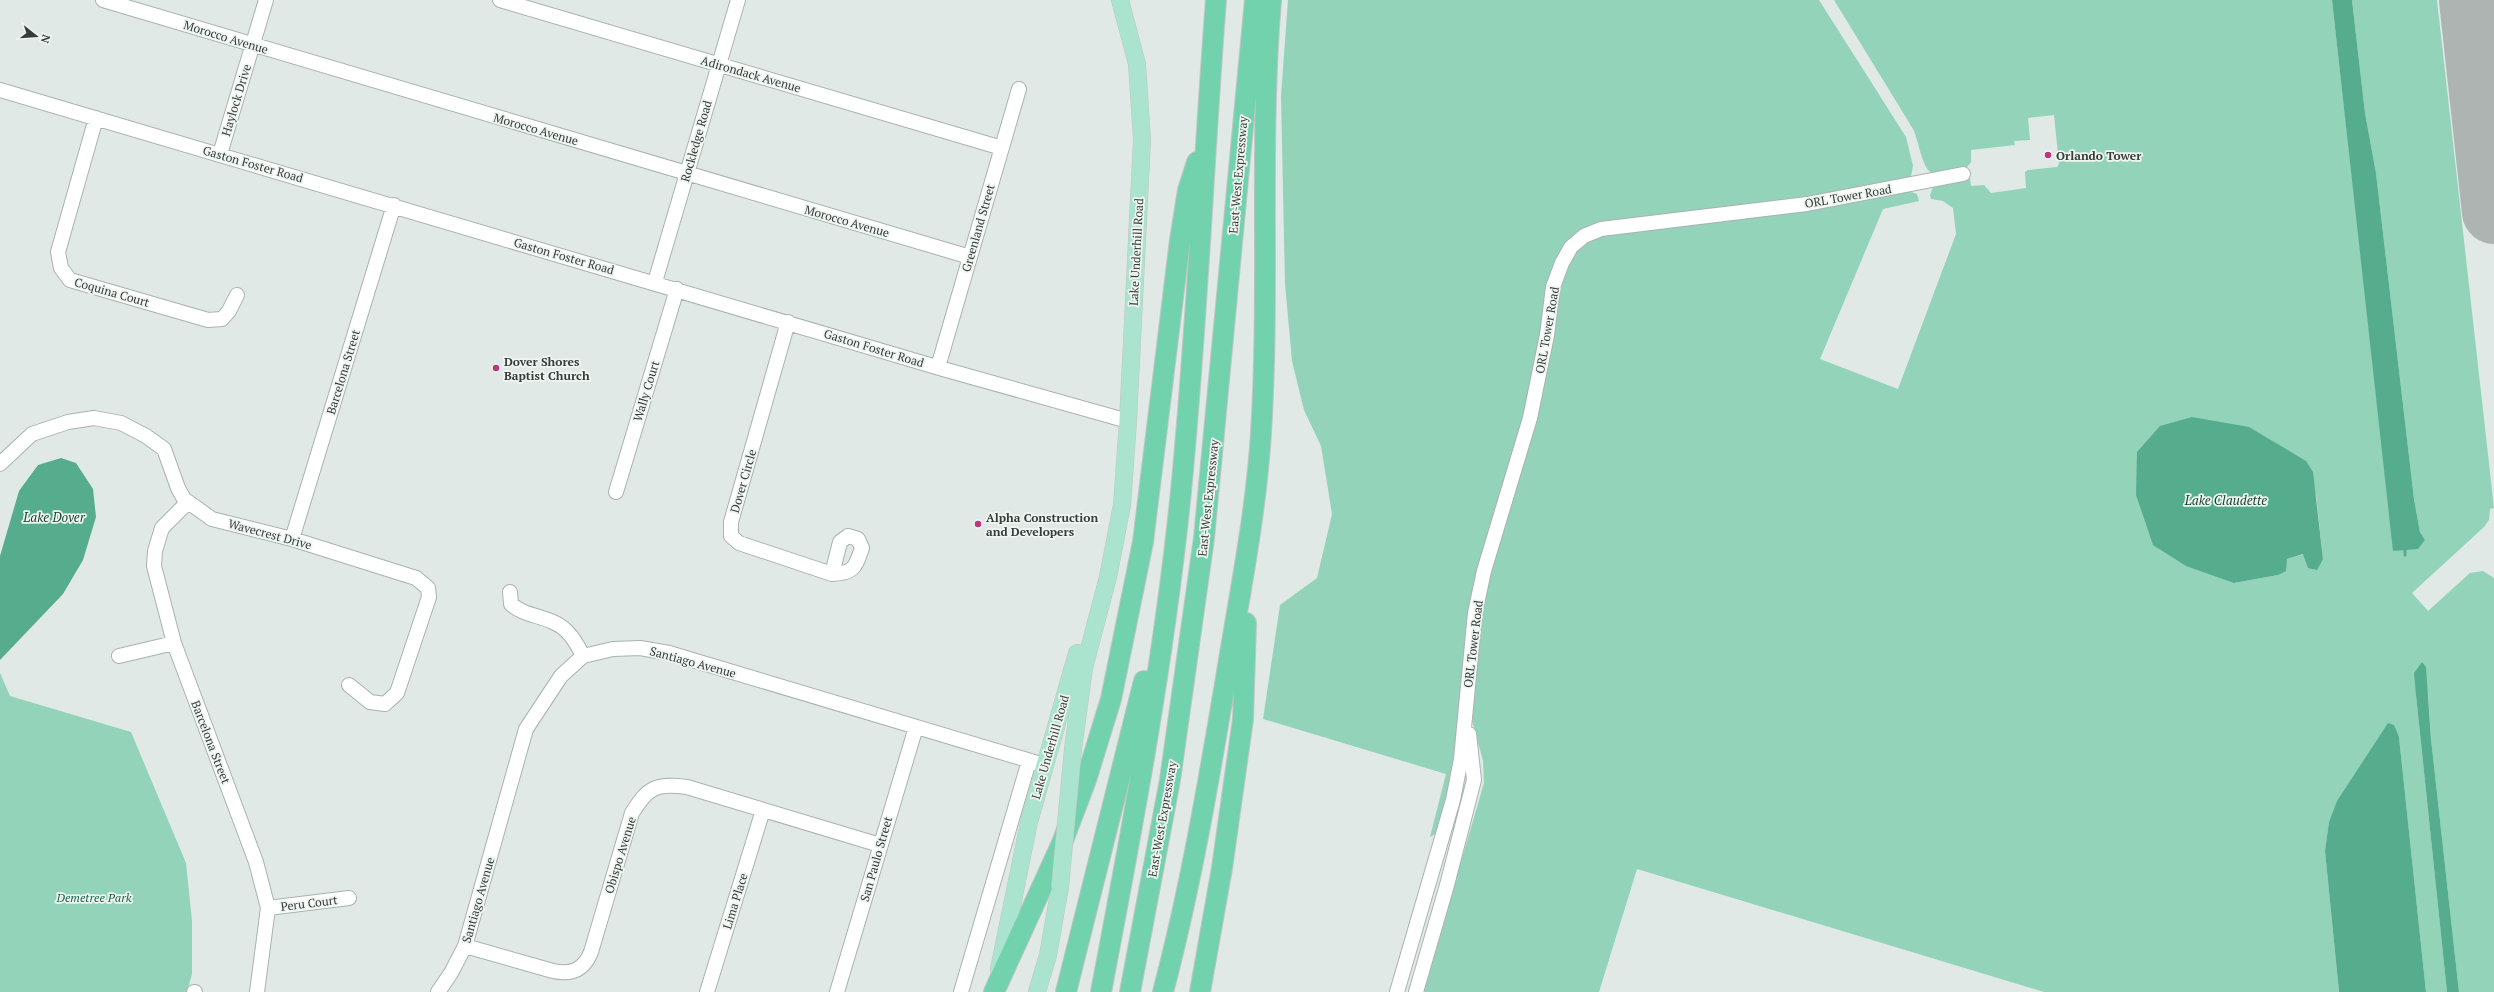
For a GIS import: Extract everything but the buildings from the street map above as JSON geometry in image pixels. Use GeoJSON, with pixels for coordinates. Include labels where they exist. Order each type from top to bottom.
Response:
{"type":"FeatureCollection","features":[{"type":"Feature","properties":{"kind":"highway"},"geometry":{"type":"LineString","coordinates":[[1101,992],[1147,745],[1180,503],[1191,374],[1205,139],[1216,0]]}},
{"type":"Feature","properties":{"kind":"highway","name":"East-West Expressway"},"geometry":{"type":"LineString","coordinates":[[1130,992],[1170,780],[1204,538],[1255,0]]}},
{"type":"Feature","properties":{"kind":"highway"},"geometry":{"type":"LineString","coordinates":[[1163,992],[1178,937],[1203,818],[1248,547],[1261,434],[1265,130],[1271,0]]}},
{"type":"Feature","properties":{"kind":"highway"},"geometry":{"type":"LineString","coordinates":[[994,992],[1062,842],[1086,780],[1111,699],[1143,542],[1188,190],[1205,139]]}},
{"type":"Feature","properties":{"kind":"highway"},"geometry":{"type":"LineString","coordinates":[[1200,992],[1222,868],[1243,719],[1248,547]]}},
{"type":"Feature","properties":{"kind":"highway"},"geometry":{"type":"LineString","coordinates":[[1066,992],[1144,680],[1163,624]]}},
{"type":"Feature","properties":{"kind":"main road","name":"Lake Underhill Road"},"geometry":{"type":"LineString","coordinates":[[1037,992],[1048,955],[1060,886],[1073,749],[1084,668],[1108,577],[1122,505],[1128,421],[1142,140],[1137,64],[1120,0]]}},
{"type":"Feature","properties":{"kind":"main road","name":"Lake Underhill Road"},"geometry":{"type":"LineString","coordinates":[[994,992],[1012,912],[1028,822],[1036,763],[1122,505]]}},
{"type":"Feature","properties":{"kind":"street","name":"Morocco Avenue"},"geometry":{"type":"LineString","coordinates":[[103,0],[131,4],[252,45],[970,257]]}},
{"type":"Feature","properties":{"kind":"street","name":"Haylock Drive"},"geometry":{"type":"LineString","coordinates":[[220,154],[266,0]]}},
{"type":"Feature","properties":{"kind":"street","name":"Adirondack Avenue"},"geometry":{"type":"LineString","coordinates":[[500,0],[1002,148]]}},
{"type":"Feature","properties":{"kind":"street","name":"Rockledge Road"},"geometry":{"type":"LineString","coordinates":[[655,282],[738,0]]}},
{"type":"Feature","properties":{"kind":"street","name":"Greenland Street"},"geometry":{"type":"LineString","coordinates":[[938,368],[1019,89]]}},
{"type":"Feature","properties":{"kind":"street","name":"Gaston Foster Road"},"geometry":{"type":"LineString","coordinates":[[0,90],[655,282],[938,368],[1128,421]]}},
{"type":"Feature","properties":{"kind":"street","name":"Coquina Court"},"geometry":{"type":"LineString","coordinates":[[96,118],[58,252],[61,268],[70,280],[208,320],[222,319],[229,311],[237,295]]}},
{"type":"Feature","properties":{"kind":"street","name":"ORL Tower Road"},"geometry":{"type":"LineString","coordinates":[[1397,992],[1440,850],[1458,773],[1466,712],[1474,614],[1484,571],[1530,418],[1547,335],[1553,287],[1562,263],[1571,247],[1584,236],[1601,229],[1807,204],[1963,174]]}},
{"type":"Feature","properties":{"kind":"street","name":"Barcelona Street"},"geometry":{"type":"LineString","coordinates":[[292,539],[394,205]]}},
{"type":"Feature","properties":{"kind":"street","name":"Wally Court"},"geometry":{"type":"LineString","coordinates":[[616,492],[677,289]]}},
{"type":"Feature","properties":{"kind":"street","name":"Dover Circle"},"geometry":{"type":"LineString","coordinates":[[788,322],[731,522],[731,536],[739,543],[832,574]]}},
{"type":"Feature","properties":{"kind":"street","name":"Wavecrest Drive"},"geometry":{"type":"LineString","coordinates":[[0,464],[32,434],[68,422],[94,418],[121,423],[146,436],[164,449],[178,488],[188,502],[212,519],[292,539],[416,578],[428,588],[428,597],[397,693],[385,704],[370,702],[349,685]]}},
{"type":"Feature","properties":{"kind":"street","name":"Barcelona Street"},"geometry":{"type":"LineString","coordinates":[[188,502],[162,528],[155,551],[154,566],[174,643],[256,862],[268,908],[257,992]]}},
{"type":"Feature","properties":{"kind":"street"},"geometry":{"type":"LineString","coordinates":[[510,592],[511,604],[520,611],[554,622],[572,637],[584,656]]}},
{"type":"Feature","properties":{"kind":"street"},"geometry":{"type":"LineString","coordinates":[[119,656],[174,643]]}},
{"type":"Feature","properties":{"kind":"street","name":"Santiago Avenue"},"geometry":{"type":"LineString","coordinates":[[438,992],[452,973],[465,946],[526,729],[561,676],[584,656],[613,649],[640,648],[670,654],[916,726],[1036,763]]}},
{"type":"Feature","properties":{"kind":"street","name":"ORL Tower Road"},"geometry":{"type":"LineString","coordinates":[[1416,992],[1455,855],[1474,780],[1466,712]]}},
{"type":"Feature","properties":{"kind":"street","name":"San Paulo Street"},"geometry":{"type":"LineString","coordinates":[[837,992],[916,726]]}},
{"type":"Feature","properties":{"kind":"street","name":"Lake Underhill Road"},"geometry":{"type":"LineString","coordinates":[[961,992],[1036,763]]}},
{"type":"Feature","properties":{"kind":"street","name":"Obispo Avenue"},"geometry":{"type":"LineString","coordinates":[[465,946],[553,971],[565,973],[576,971],[587,962],[632,813],[642,796],[651,789],[668,784],[687,787],[880,845]]}},
{"type":"Feature","properties":{"kind":"street","name":"Lima Place"},"geometry":{"type":"LineString","coordinates":[[707,992],[763,810]]}},
{"type":"Feature","properties":{"kind":"street"},"geometry":{"type":"LineString","coordinates":[[1440,850],[1455,855]]}},
{"type":"Feature","properties":{"kind":"street","name":"Peru Court"},"geometry":{"type":"LineString","coordinates":[[268,908],[349,898]]}},
{"type":"Feature","properties":{"kind":"green space"},"geometry":{"type":"Polygon","coordinates":[[[1288,0],[1819,0],[1906,137],[1913,166],[1911,176],[1908,179],[1570,242],[1532,390],[1503,487],[1455,771],[1437,833],[1430,837],[1446,774],[1263,719],[1280,605],[1317,578],[1332,514],[1321,446],[1304,410],[1292,361],[1285,284],[1281,96],[1288,0]]]}},
{"type":"Feature","properties":{"kind":"green space"},"geometry":{"type":"Polygon","coordinates":[[[1834,0],[2332,0],[2394,551],[2425,540],[2420,532],[2414,499],[2376,173],[2365,113],[2352,0],[2437,0],[2494,508],[2490,509],[2489,520],[2484,527],[2412,593],[2428,611],[2470,573],[2483,571],[2494,578],[2494,992],[2459,992],[2431,739],[2428,692],[2416,695],[2447,992],[2426,992],[2399,737],[2329,822],[2325,851],[2339,992],[2044,992],[1637,869],[1599,992],[1423,992],[1484,783],[1483,761],[1471,716],[1481,612],[1559,286],[1568,263],[1581,247],[1595,237],[1905,190],[1917,194],[1919,201],[1883,209],[1820,359],[1898,389],[1956,234],[1953,208],[1943,201],[1931,199],[1930,195],[1933,187],[1970,178],[1971,186],[1984,185],[1991,193],[2026,188],[2025,172],[2028,170],[2057,167],[2059,164],[2054,115],[2028,118],[2030,140],[2014,141],[2015,145],[1971,150],[1971,162],[1967,167],[1941,173],[1933,173],[1926,167],[1913,129],[1834,0]],[[2316,494],[2234,583],[2278,575],[2287,559],[2304,554],[2323,559],[2316,494]]]}},
{"type":"Feature","properties":{"kind":"green space","name":"Demetree Park"},"geometry":{"type":"Polygon","coordinates":[[[0,673],[10,696],[131,732],[186,863],[192,921],[192,974],[187,992],[0,992],[0,673]]]}},
{"type":"Feature","properties":{"kind":"water"},"geometry":{"type":"Polygon","coordinates":[[[2332,0],[2352,0],[2365,113],[2376,173],[2414,499],[2420,532],[2425,540],[2418,549],[2393,551],[2332,0]]]}},
{"type":"Feature","properties":{"kind":"water","name":"Lake Claudette"},"geometry":{"type":"Polygon","coordinates":[[[2192,417],[2249,427],[2306,461],[2313,472],[2323,559],[2317,570],[2308,568],[2303,554],[2287,559],[2286,571],[2278,575],[2234,583],[2186,566],[2153,545],[2136,495],[2137,452],[2160,426],[2192,417]]]}},
{"type":"Feature","properties":{"kind":"water","name":"Lake Dover"},"geometry":{"type":"Polygon","coordinates":[[[61,458],[76,463],[93,489],[96,517],[83,560],[63,594],[0,660],[0,556],[19,491],[38,465],[61,458]]]}},
{"type":"Feature","properties":{"kind":"water"},"geometry":{"type":"Polygon","coordinates":[[[2422,662],[2426,667],[2431,739],[2459,992],[2447,992],[2414,673],[2422,662]]]}},
{"type":"Feature","properties":{"kind":"water"},"geometry":{"type":"Polygon","coordinates":[[[2388,723],[2394,725],[2399,737],[2426,992],[2339,992],[2325,851],[2329,822],[2337,801],[2388,723]]]}},
{"type":"Feature","properties":{"kind":"waterway"},"geometry":{"type":"LineString","coordinates":[[2405,547],[2405,555]]}},
{"type":"Feature","properties":{"kind":"runway"},"geometry":{"type":"LineString","coordinates":[[2471,0],[2494,212]]}},
{"type":"Feature","properties":{"kind":"place","name":"Orlando Tower"},"geometry":{"type":"Point","coordinates":[2048,155]}},
{"type":"Feature","properties":{"kind":"place","name":"Dover Shores Baptist Church"},"geometry":{"type":"Point","coordinates":[496,368]}},
{"type":"Feature","properties":{"kind":"place","name":"Alpha Construction and Developers"},"geometry":{"type":"Point","coordinates":[978,524]}}]}
